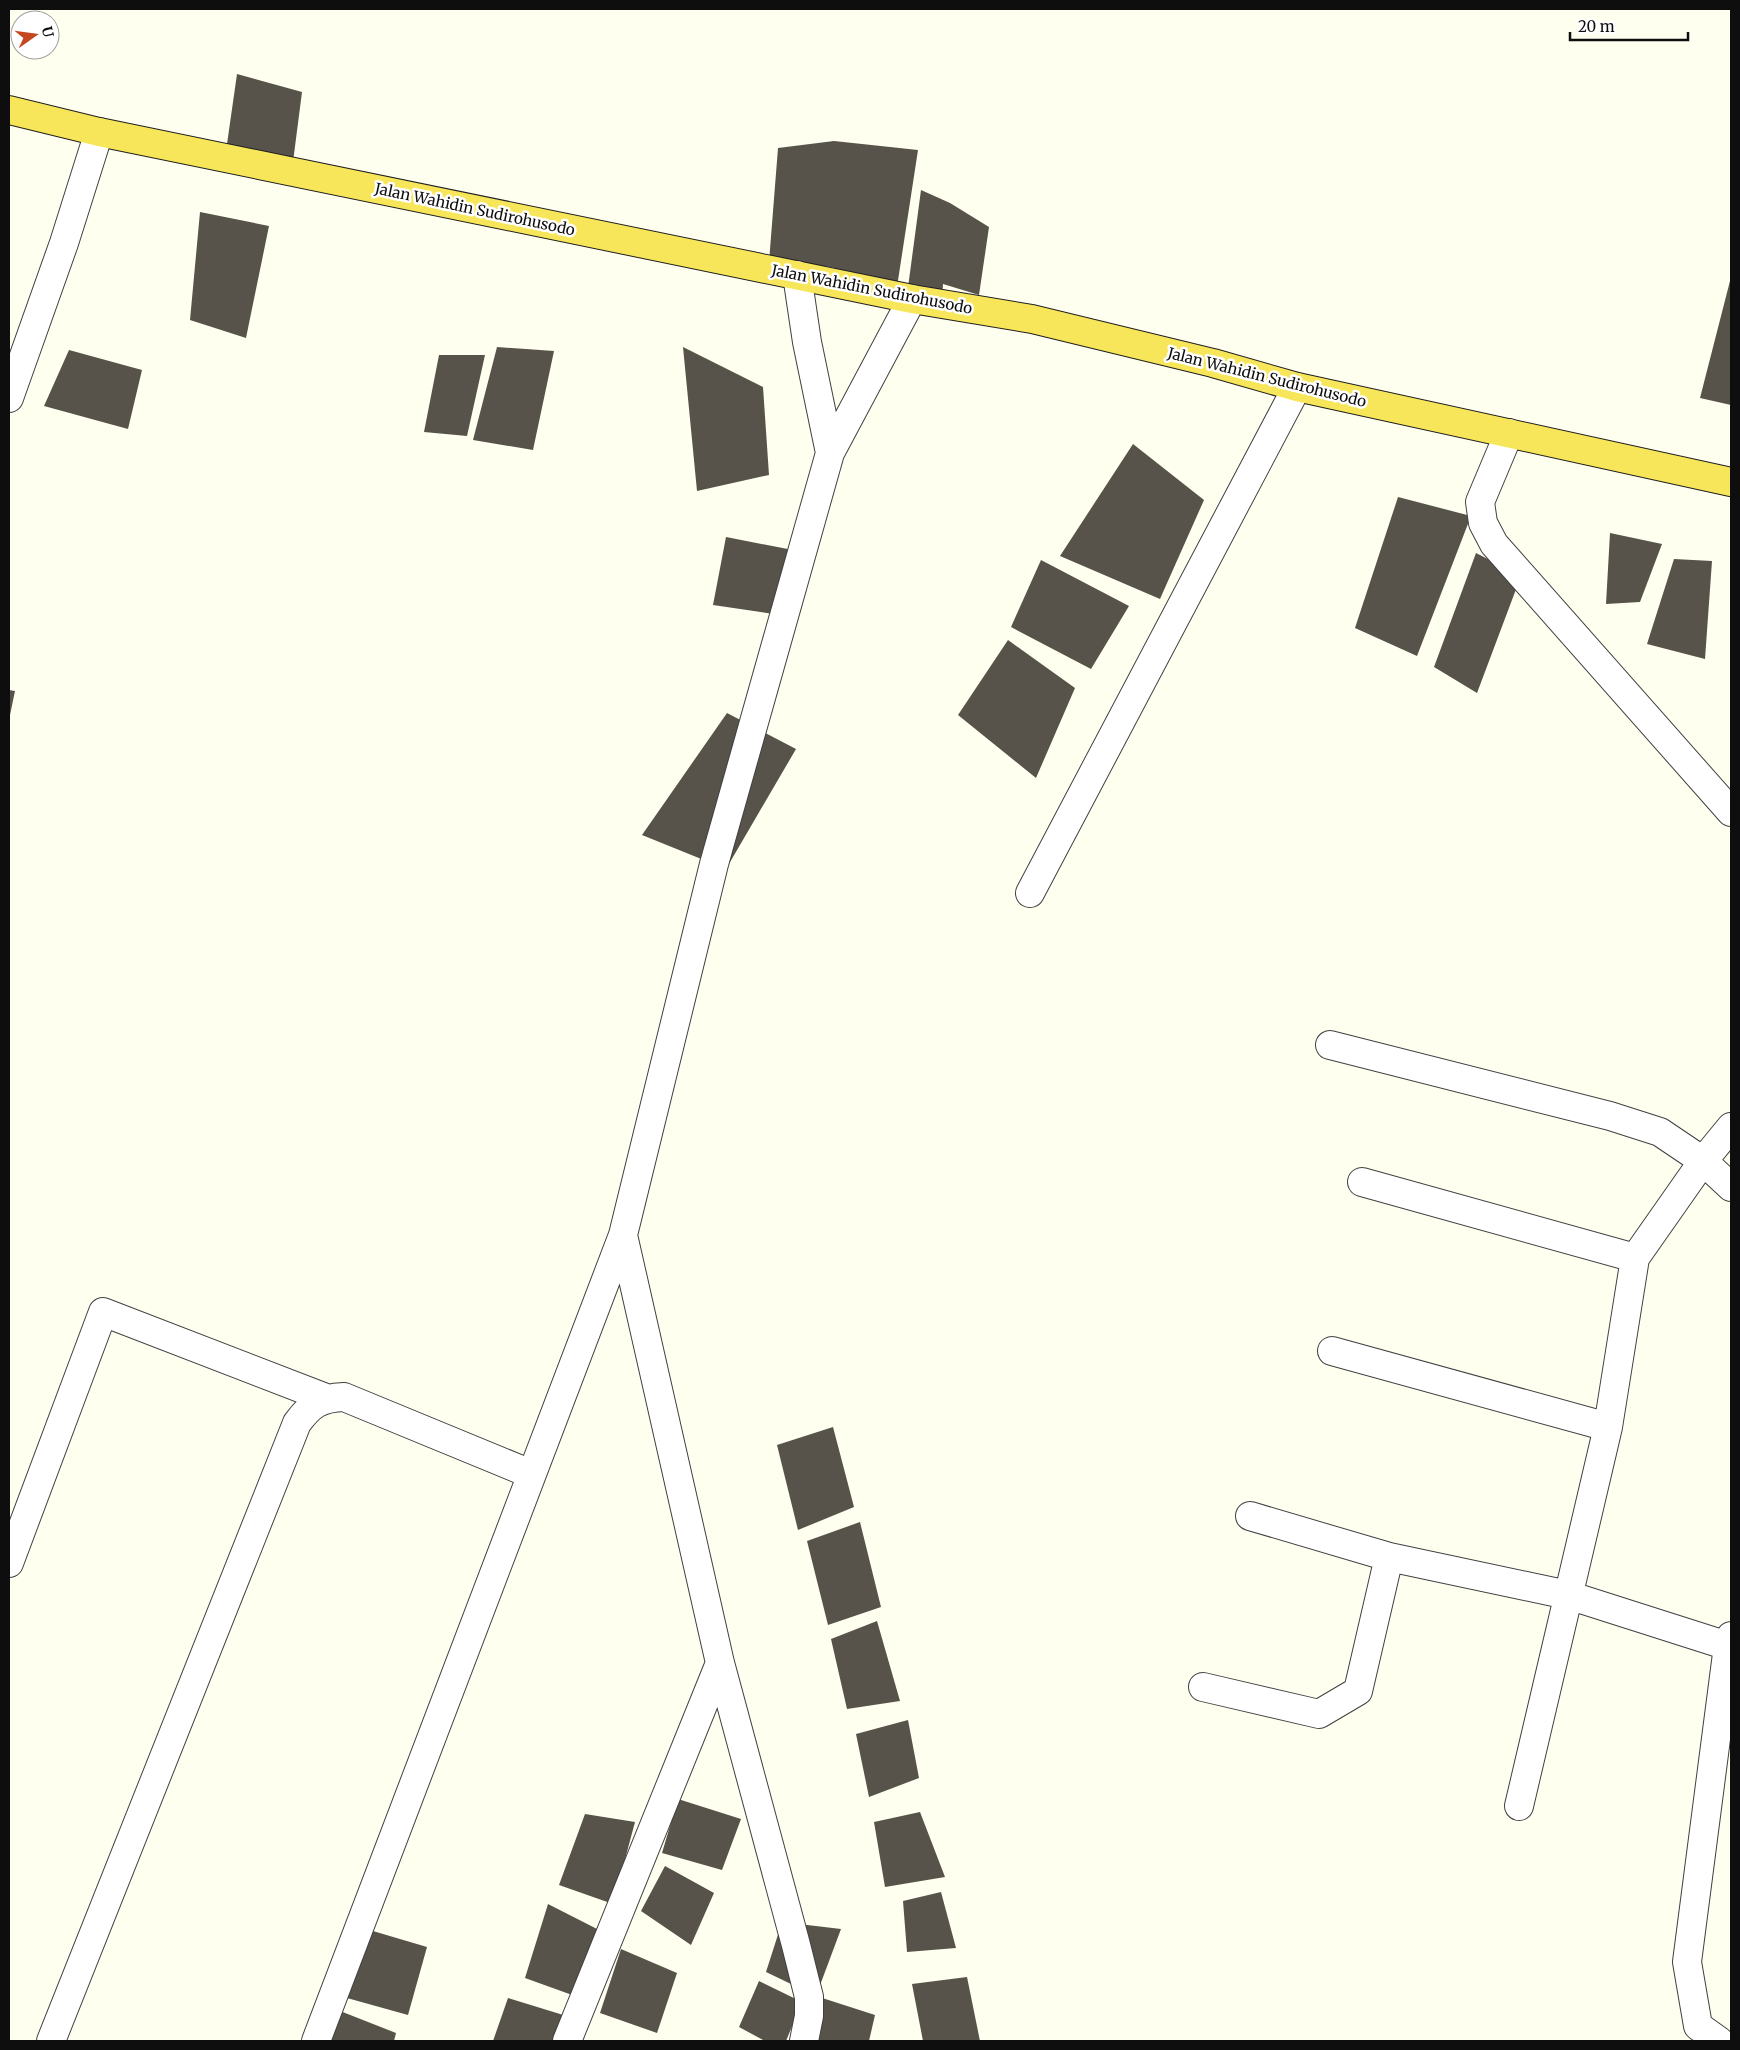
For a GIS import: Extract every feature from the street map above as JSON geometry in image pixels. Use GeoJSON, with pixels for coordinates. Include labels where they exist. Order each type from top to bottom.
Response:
{"type":"FeatureCollection","features":[{"type":"Feature","properties":{"kind":"highway","name":"Jalan Wahidin Sudirohusodo"},"geometry":{"type":"LineString","coordinates":[[9,110],[99,132],[912,299],[1032,319],[1213,363],[1297,387],[1731,482]]}},
{"type":"Feature","properties":{"kind":"street"},"geometry":{"type":"LineString","coordinates":[[9,398],[64,243],[99,132]]}},
{"type":"Feature","properties":{"kind":"street"},"geometry":{"type":"LineString","coordinates":[[796,275],[807,342],[830,453]]}},
{"type":"Feature","properties":{"kind":"street"},"geometry":{"type":"LineString","coordinates":[[316,2041],[623,1235],[714,864],[830,453],[912,299]]}},
{"type":"Feature","properties":{"kind":"street"},"geometry":{"type":"LineString","coordinates":[[1030,893],[1297,387]]}},
{"type":"Feature","properties":{"kind":"street"},"geometry":{"type":"LineString","coordinates":[[1509,433],[1480,502],[1483,522],[1494,544],[1731,812]]}},
{"type":"Feature","properties":{"kind":"street"},"geometry":{"type":"LineString","coordinates":[[1330,1046],[1618,1119],[1660,1132],[1702,1161],[1731,1187]]}},
{"type":"Feature","properties":{"kind":"street"},"geometry":{"type":"LineString","coordinates":[[1519,1806],[1608,1427],[1635,1258],[1702,1161],[1731,1127]]}},
{"type":"Feature","properties":{"kind":"street"},"geometry":{"type":"LineString","coordinates":[[1362,1182],[1635,1258]]}},
{"type":"Feature","properties":{"kind":"street"},"geometry":{"type":"LineString","coordinates":[[623,1235],[720,1662],[796,1945],[808,1997],[809,2016],[804,2041]]}},
{"type":"Feature","properties":{"kind":"street"},"geometry":{"type":"LineString","coordinates":[[9,1563],[19,1506],[103,1312],[326,1398],[344,1397],[531,1474]]}},
{"type":"Feature","properties":{"kind":"street"},"geometry":{"type":"LineString","coordinates":[[1332,1351],[1608,1427]]}},
{"type":"Feature","properties":{"kind":"street"},"geometry":{"type":"LineString","coordinates":[[51,2041],[297,1423],[308,1408],[326,1398]]}},
{"type":"Feature","properties":{"kind":"street"},"geometry":{"type":"LineString","coordinates":[[1250,1516],[1389,1557],[1568,1596],[1730,1641],[1687,1962],[1698,2026],[1720,2041]]}},
{"type":"Feature","properties":{"kind":"street"},"geometry":{"type":"LineString","coordinates":[[1203,1687],[1319,1714],[1358,1691],[1389,1557]]}},
{"type":"Feature","properties":{"kind":"street"},"geometry":{"type":"LineString","coordinates":[[567,2041],[720,1662]]}},
{"type":"Feature","properties":{"kind":"building"},"geometry":{"type":"Polygon","coordinates":[[[237,74],[302,92],[293,162],[226,151],[237,74]]]}},
{"type":"Feature","properties":{"kind":"building"},"geometry":{"type":"Polygon","coordinates":[[[834,141],[918,150],[897,287],[831,267],[769,262],[778,148],[834,141]]]}},
{"type":"Feature","properties":{"kind":"building"},"geometry":{"type":"Polygon","coordinates":[[[921,190],[950,203],[989,227],[979,295],[943,284],[942,301],[907,295],[921,190]]]}},
{"type":"Feature","properties":{"kind":"building"},"geometry":{"type":"Polygon","coordinates":[[[200,212],[269,226],[246,338],[190,320],[200,212]]]}},
{"type":"Feature","properties":{"kind":"building"},"geometry":{"type":"Polygon","coordinates":[[[1731,277],[1731,405],[1700,398],[1731,277]]]}},
{"type":"Feature","properties":{"kind":"building"},"geometry":{"type":"Polygon","coordinates":[[[497,347],[554,351],[533,450],[473,440],[497,347]]]}},
{"type":"Feature","properties":{"kind":"building"},"geometry":{"type":"Polygon","coordinates":[[[683,347],[763,387],[769,475],[697,491],[683,347]]]}},
{"type":"Feature","properties":{"kind":"building"},"geometry":{"type":"Polygon","coordinates":[[[69,350],[142,370],[128,429],[44,406],[69,350]]]}},
{"type":"Feature","properties":{"kind":"building"},"geometry":{"type":"Polygon","coordinates":[[[439,355],[485,355],[467,436],[424,432],[439,355]]]}},
{"type":"Feature","properties":{"kind":"building"},"geometry":{"type":"Polygon","coordinates":[[[1133,444],[1204,500],[1160,599],[1060,556],[1133,444]]]}},
{"type":"Feature","properties":{"kind":"building"},"geometry":{"type":"Polygon","coordinates":[[[1398,497],[1471,516],[1417,656],[1355,628],[1398,497]]]}},
{"type":"Feature","properties":{"kind":"building"},"geometry":{"type":"Polygon","coordinates":[[[1610,533],[1662,544],[1640,602],[1606,604],[1610,533]]]}},
{"type":"Feature","properties":{"kind":"building"},"geometry":{"type":"Polygon","coordinates":[[[726,537],[798,551],[780,615],[713,605],[726,537]]]}},
{"type":"Feature","properties":{"kind":"building"},"geometry":{"type":"Polygon","coordinates":[[[1476,553],[1521,576],[1477,693],[1434,667],[1476,553]]]}},
{"type":"Feature","properties":{"kind":"building"},"geometry":{"type":"Polygon","coordinates":[[[1674,559],[1712,561],[1705,659],[1647,644],[1674,559]]]}},
{"type":"Feature","properties":{"kind":"building"},"geometry":{"type":"Polygon","coordinates":[[[1041,560],[1129,606],[1091,669],[1011,627],[1041,560]]]}},
{"type":"Feature","properties":{"kind":"building"},"geometry":{"type":"Polygon","coordinates":[[[1008,640],[1075,688],[1036,778],[958,715],[1008,640]]]}},
{"type":"Feature","properties":{"kind":"building"},"geometry":{"type":"Polygon","coordinates":[[[9,690],[15,691],[10,715],[9,715],[9,690]]]}},
{"type":"Feature","properties":{"kind":"building"},"geometry":{"type":"Polygon","coordinates":[[[727,713],[796,749],[726,869],[642,835],[727,713]]]}},
{"type":"Feature","properties":{"kind":"building"},"geometry":{"type":"Polygon","coordinates":[[[833,1427],[854,1507],[798,1530],[777,1445],[833,1427]]]}},
{"type":"Feature","properties":{"kind":"building"},"geometry":{"type":"Polygon","coordinates":[[[860,1522],[881,1607],[828,1625],[807,1541],[860,1522]]]}},
{"type":"Feature","properties":{"kind":"building"},"geometry":{"type":"Polygon","coordinates":[[[877,1621],[900,1701],[847,1709],[831,1639],[877,1621]]]}},
{"type":"Feature","properties":{"kind":"building"},"geometry":{"type":"Polygon","coordinates":[[[908,1720],[919,1778],[869,1797],[856,1734],[908,1720]]]}},
{"type":"Feature","properties":{"kind":"building"},"geometry":{"type":"Polygon","coordinates":[[[678,1799],[741,1819],[722,1870],[662,1853],[678,1799]]]}},
{"type":"Feature","properties":{"kind":"building"},"geometry":{"type":"Polygon","coordinates":[[[920,1812],[945,1877],[885,1887],[874,1822],[920,1812]]]}},
{"type":"Feature","properties":{"kind":"building"},"geometry":{"type":"Polygon","coordinates":[[[585,1814],[635,1822],[613,1904],[559,1885],[585,1814]]]}},
{"type":"Feature","properties":{"kind":"building"},"geometry":{"type":"Polygon","coordinates":[[[665,1866],[714,1893],[691,1945],[641,1911],[665,1866]]]}},
{"type":"Feature","properties":{"kind":"building"},"geometry":{"type":"Polygon","coordinates":[[[941,1892],[956,1948],[907,1952],[903,1901],[941,1892]]]}},
{"type":"Feature","properties":{"kind":"building"},"geometry":{"type":"Polygon","coordinates":[[[548,1904],[601,1931],[586,2000],[525,1978],[548,1904]]]}},
{"type":"Feature","properties":{"kind":"building"},"geometry":{"type":"Polygon","coordinates":[[[782,1922],[841,1929],[816,1996],[766,1972],[782,1922]]]}},
{"type":"Feature","properties":{"kind":"building"},"geometry":{"type":"Polygon","coordinates":[[[356,1926],[427,1947],[408,2015],[347,1998],[356,1926]]]}},
{"type":"Feature","properties":{"kind":"building"},"geometry":{"type":"Polygon","coordinates":[[[621,1949],[677,1973],[657,2033],[600,2013],[621,1949]]]}},
{"type":"Feature","properties":{"kind":"building"},"geometry":{"type":"Polygon","coordinates":[[[967,1977],[980,2041],[923,2041],[912,1984],[967,1977]]]}},
{"type":"Feature","properties":{"kind":"building"},"geometry":{"type":"Polygon","coordinates":[[[759,1981],[802,2002],[786,2041],[765,2041],[739,2027],[759,1981]]]}},
{"type":"Feature","properties":{"kind":"building"},"geometry":{"type":"Polygon","coordinates":[[[816,1996],[875,2015],[869,2041],[801,2041],[816,1996]]]}},
{"type":"Feature","properties":{"kind":"building"},"geometry":{"type":"Polygon","coordinates":[[[508,1998],[573,2018],[567,2041],[493,2041],[508,1998]]]}},
{"type":"Feature","properties":{"kind":"building"},"geometry":{"type":"Polygon","coordinates":[[[335,2009],[396,2033],[394,2041],[326,2041],[335,2009]]]}}]}
